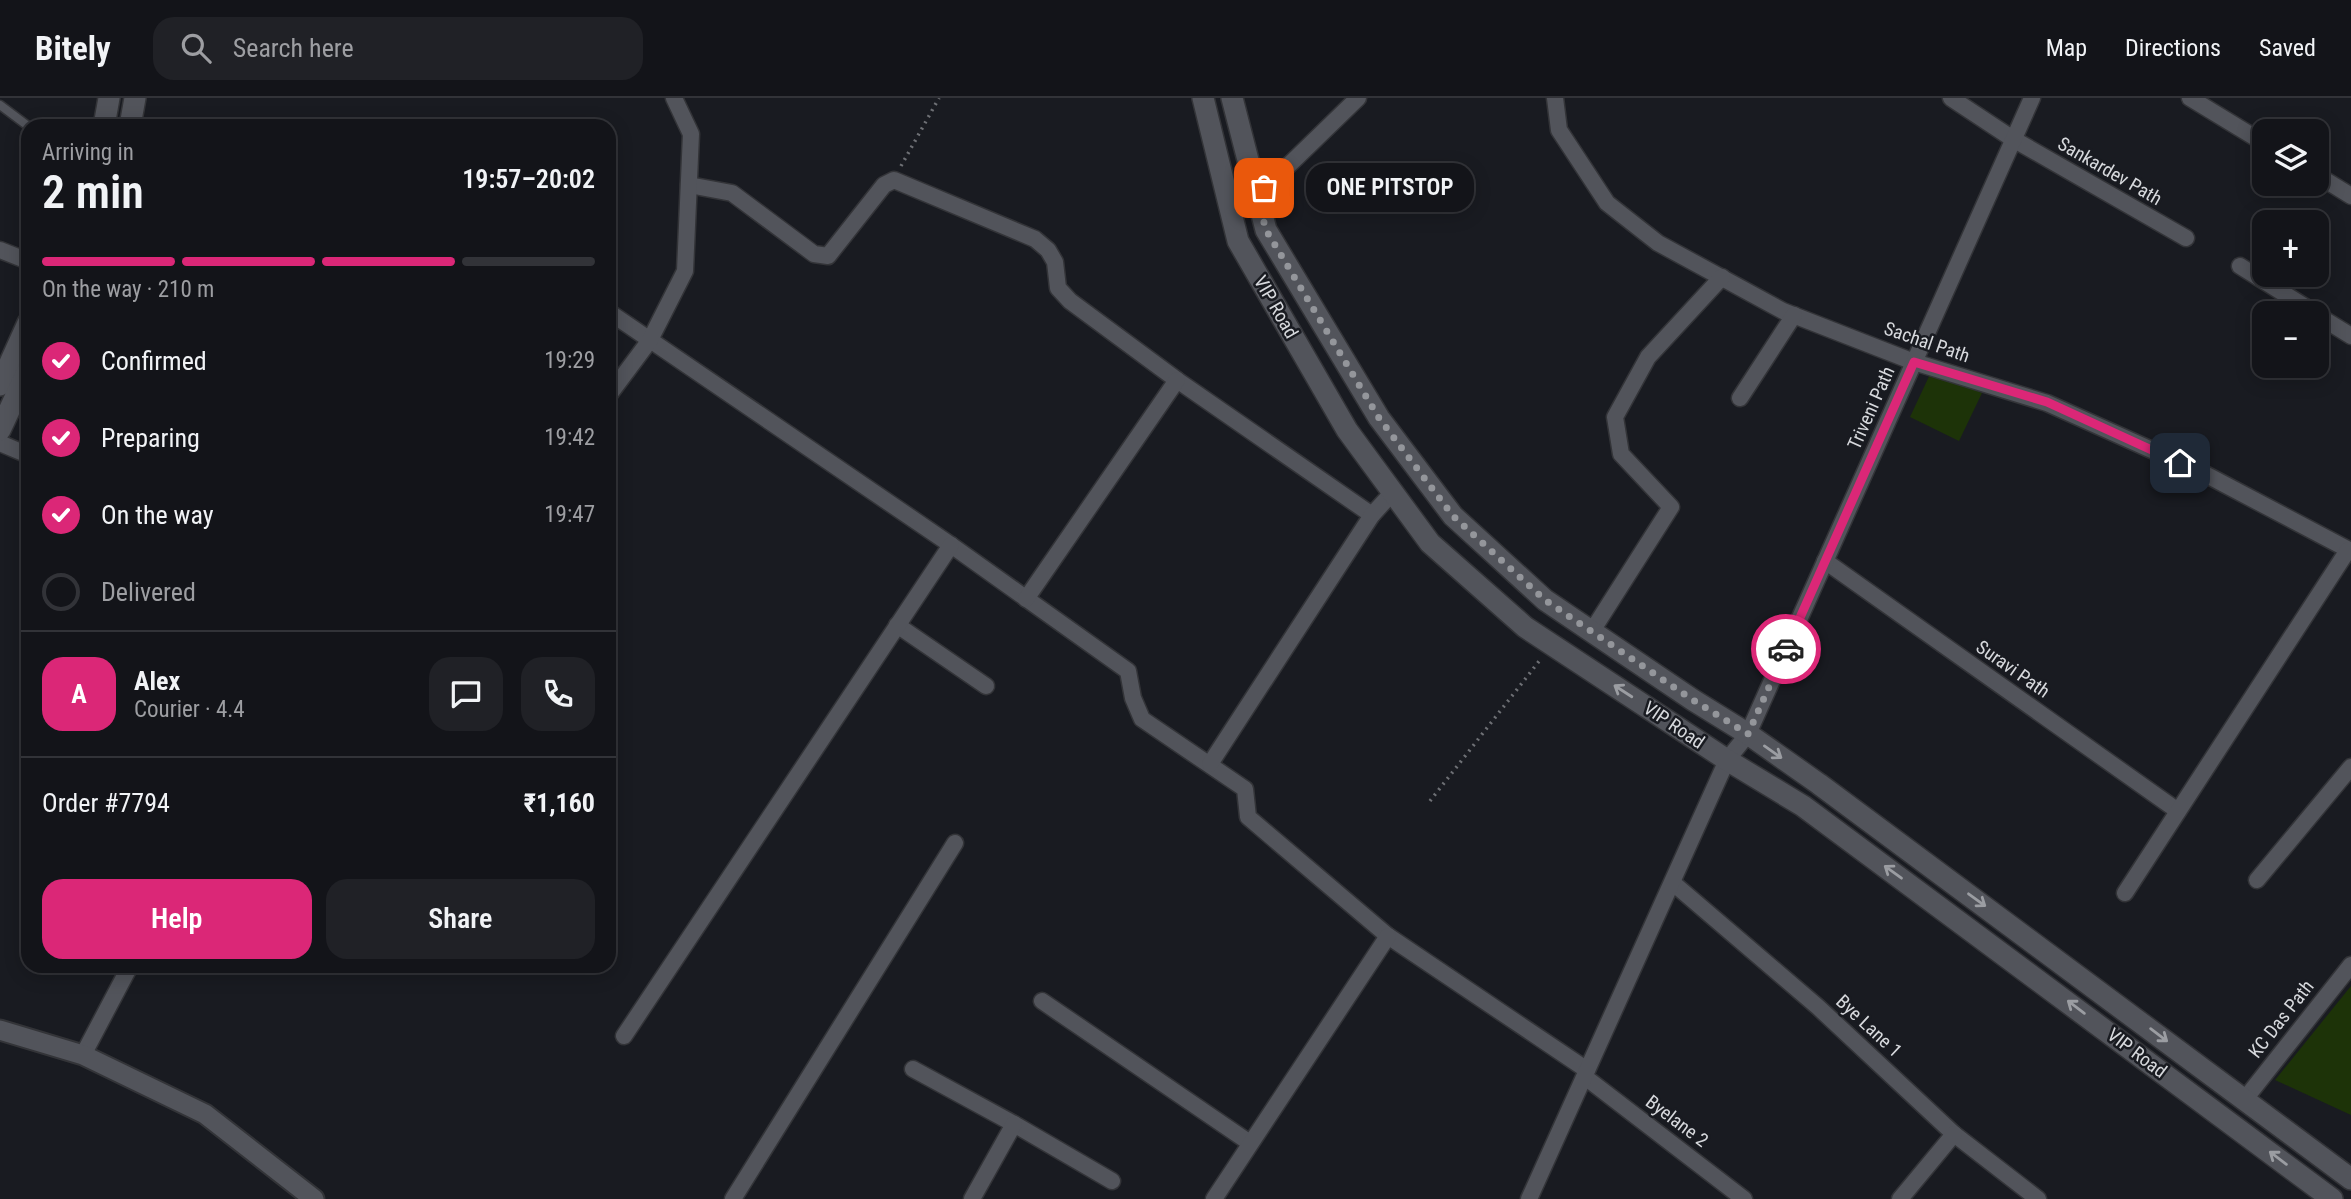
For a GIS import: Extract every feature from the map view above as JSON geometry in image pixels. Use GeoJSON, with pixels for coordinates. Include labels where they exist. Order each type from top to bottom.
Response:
{"type":"FeatureCollection","features":[{"type":"Feature","properties":{"kind":"main road"},"geometry":{"type":"LineString","coordinates":[[105,119],[109,98]]}},
{"type":"Feature","properties":{"kind":"main road"},"geometry":{"type":"LineString","coordinates":[[131,119],[135,98]]}},
{"type":"Feature","properties":{"kind":"main road","name":"VIP Road"},"geometry":{"type":"LineString","coordinates":[[1203,98],[1238,242],[1347,430],[1430,543],[1525,627],[1727,760],[1803,806],[2332,1199]]}},
{"type":"Feature","properties":{"kind":"main road","name":"VIP Road"},"geometry":{"type":"LineString","coordinates":[[1232,98],[1266,230],[1379,418],[1453,516],[1545,600],[1748,734],[1997,914],[2351,1179]]}},
{"type":"Feature","properties":{"kind":"main road"},"geometry":{"type":"LineString","coordinates":[[0,385],[21,338]]}},
{"type":"Feature","properties":{"kind":"main road"},"geometry":{"type":"LineString","coordinates":[[0,430],[21,385]]}},
{"type":"Feature","properties":{"kind":"street"},"geometry":{"type":"LineString","coordinates":[[616,386],[650,340],[685,271],[691,134],[674,98]]}},
{"type":"Feature","properties":{"kind":"street"},"geometry":{"type":"LineString","coordinates":[[1257,196],[1358,98]]}},
{"type":"Feature","properties":{"kind":"street","name":"Sankardev Path"},"geometry":{"type":"LineString","coordinates":[[1951,98],[2013,139],[2186,239]]}},
{"type":"Feature","properties":{"kind":"street","name":"Triveni Path"},"geometry":{"type":"LineString","coordinates":[[1530,1199],[1727,760],[1748,734],[2032,98]]}},
{"type":"Feature","properties":{"kind":"street"},"geometry":{"type":"LineString","coordinates":[[2190,98],[2252,136]]}},
{"type":"Feature","properties":{"kind":"street","name":"Sachal Path"},"geometry":{"type":"LineString","coordinates":[[1555,99],[1559,130],[1607,203],[1658,243],[1794,315],[1914,362],[2047,402],[2203,473],[2349,551]]}},
{"type":"Feature","properties":{"kind":"street"},"geometry":{"type":"LineString","coordinates":[[689,185],[732,193],[814,254],[828,256],[884,185],[894,180],[1035,239],[1048,250],[1055,262],[1058,288],[1070,301],[1177,380],[1372,515]]}},
{"type":"Feature","properties":{"kind":"street"},"geometry":{"type":"LineString","coordinates":[[2329,182],[2351,196]]}},
{"type":"Feature","properties":{"kind":"street"},"geometry":{"type":"LineString","coordinates":[[0,250],[21,258]]}},
{"type":"Feature","properties":{"kind":"street"},"geometry":{"type":"LineString","coordinates":[[2240,266],[2295,301]]}},
{"type":"Feature","properties":{"kind":"street"},"geometry":{"type":"LineString","coordinates":[[1592,631],[1671,507],[1621,454],[1615,417],[1648,357],[1722,277]]}},
{"type":"Feature","properties":{"kind":"street"},"geometry":{"type":"LineString","coordinates":[[1740,398],[1794,315]]}},
{"type":"Feature","properties":{"kind":"street","name":"Byelane 2"},"geometry":{"type":"LineString","coordinates":[[616,317],[951,545],[1128,671],[1133,698],[1142,719],[1245,789],[1248,817],[1388,936],[1586,1073],[1744,1199]]}},
{"type":"Feature","properties":{"kind":"street"},"geometry":{"type":"LineString","coordinates":[[2329,322],[2351,336]]}},
{"type":"Feature","properties":{"kind":"street"},"geometry":{"type":"LineString","coordinates":[[1026,599],[1177,380]]}},
{"type":"Feature","properties":{"kind":"street"},"geometry":{"type":"LineString","coordinates":[[0,443],[21,453]]}},
{"type":"Feature","properties":{"kind":"street"},"geometry":{"type":"LineString","coordinates":[[1210,764],[1372,515],[1393,492]]}},
{"type":"Feature","properties":{"kind":"street"},"geometry":{"type":"LineString","coordinates":[[624,1036],[951,545]]}},
{"type":"Feature","properties":{"kind":"street"},"geometry":{"type":"LineString","coordinates":[[2125,893],[2349,551]]}},
{"type":"Feature","properties":{"kind":"street","name":"Suravi Path"},"geometry":{"type":"LineString","coordinates":[[1825,561],[2178,811]]}},
{"type":"Feature","properties":{"kind":"street"},"geometry":{"type":"LineString","coordinates":[[897,625],[986,686]]}},
{"type":"Feature","properties":{"kind":"street"},"geometry":{"type":"LineString","coordinates":[[2257,880],[2351,767]]}},
{"type":"Feature","properties":{"kind":"street"},"geometry":{"type":"LineString","coordinates":[[733,1199],[955,843]]}},
{"type":"Feature","properties":{"kind":"street","name":"Bye Lane 1"},"geometry":{"type":"LineString","coordinates":[[1673,883],[1818,1007],[1954,1134],[2038,1199]]}},
{"type":"Feature","properties":{"kind":"street"},"geometry":{"type":"LineString","coordinates":[[1214,1199],[1388,936]]}},
{"type":"Feature","properties":{"kind":"street","name":"KC Das Path"},"geometry":{"type":"LineString","coordinates":[[2245,1099],[2351,965]]}},
{"type":"Feature","properties":{"kind":"street"},"geometry":{"type":"LineString","coordinates":[[83,1055],[126,973]]}},
{"type":"Feature","properties":{"kind":"street"},"geometry":{"type":"LineString","coordinates":[[1042,1001],[1250,1143]]}},
{"type":"Feature","properties":{"kind":"street"},"geometry":{"type":"LineString","coordinates":[[0,1030],[83,1055],[205,1114],[314,1199]]}},
{"type":"Feature","properties":{"kind":"street"},"geometry":{"type":"LineString","coordinates":[[912,1069],[1112,1181]]}},
{"type":"Feature","properties":{"kind":"street"},"geometry":{"type":"LineString","coordinates":[[972,1199],[1014,1124]]}},
{"type":"Feature","properties":{"kind":"street"},"geometry":{"type":"LineString","coordinates":[[1900,1199],[1954,1134]]}},
{"type":"Feature","properties":{"kind":"lane"},"geometry":{"type":"LineString","coordinates":[[0,105],[21,121]]}},
{"type":"Feature","properties":{"kind":"path"},"geometry":{"type":"LineString","coordinates":[[894,180],[939,98]]}},
{"type":"Feature","properties":{"kind":"path"},"geometry":{"type":"LineString","coordinates":[[1430,801],[1539,660]]}},
{"type":"Feature","properties":{"kind":"building"},"geometry":{"type":"Polygon","coordinates":[[[1932,370],[1982,393],[1959,441],[1910,417],[1932,370]]]}},
{"type":"Feature","properties":{"kind":"building"},"geometry":{"type":"Polygon","coordinates":[[[2351,986],[2351,1115],[2275,1080],[2351,986]]]}},
{"type":"Feature","properties":{"kind":"way so far"},"geometry":{"type":"LineString","coordinates":[[1264,188],[1257,196],[1266,230],[1379,418],[1453,516],[1545,600],[1748,734],[1786,649]]}},
{"type":"Feature","properties":{"kind":"place","name":"ONE PITSTOP"},"geometry":{"type":"Point","coordinates":[1264,188]}},
{"type":"Feature","properties":{"kind":"route"},"geometry":{"type":"LineString","coordinates":[[1786,649],[1914,362],[2047,402],[2180,463]]}}]}
